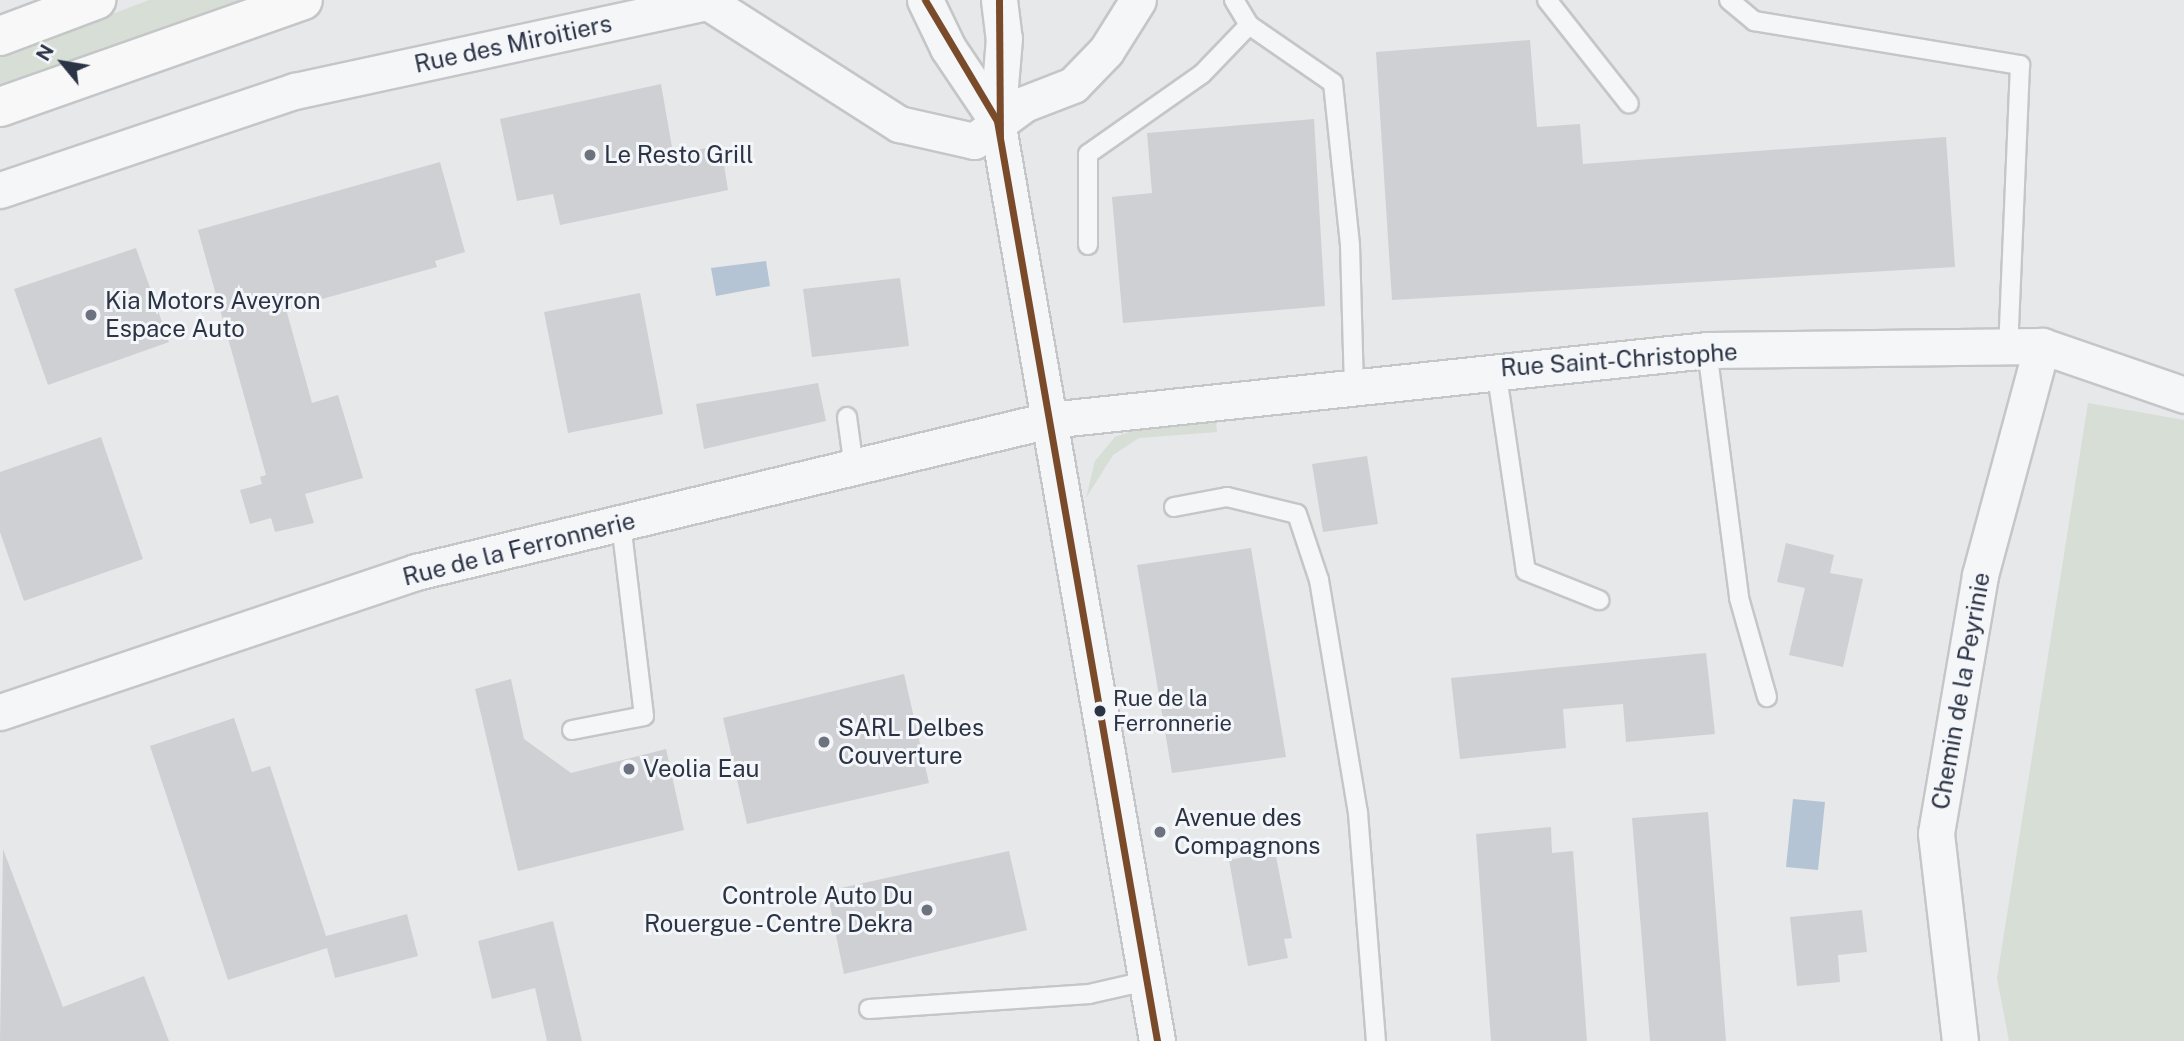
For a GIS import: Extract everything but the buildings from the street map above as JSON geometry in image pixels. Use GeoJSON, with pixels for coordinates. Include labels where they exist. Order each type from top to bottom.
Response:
{"type":"FeatureCollection","features":[{"type":"Feature","properties":{"kind":"main road"},"geometry":{"type":"LineString","coordinates":[[0,37],[96,0]]}},
{"type":"Feature","properties":{"kind":"main road"},"geometry":{"type":"LineString","coordinates":[[0,107],[303,0]]}},
{"type":"Feature","properties":{"kind":"street"},"geometry":{"type":"LineString","coordinates":[[925,0],[948,48],[998,121]]}},
{"type":"Feature","properties":{"kind":"street"},"geometry":{"type":"LineString","coordinates":[[999,0],[1004,38],[998,121],[1157,1041]]}},
{"type":"Feature","properties":{"kind":"street"},"geometry":{"type":"LineString","coordinates":[[998,121],[1073,85],[1106,51],[1138,0]]}},
{"type":"Feature","properties":{"kind":"street","name":"Rue des Miroitiers"},"geometry":{"type":"LineString","coordinates":[[0,190],[295,91],[708,2],[899,124],[974,141],[998,121]]}},
{"type":"Feature","properties":{"kind":"street","name":"Rue Saint-Christophe"},"geometry":{"type":"LineString","coordinates":[[1049,420],[1496,369],[1707,350],[2025,347],[2184,395]]}},
{"type":"Feature","properties":{"kind":"street","name":"Chemin de la Peyrinie"},"geometry":{"type":"LineString","coordinates":[[1960,1041],[1936,833],[1980,575],[2025,347]]}},
{"type":"Feature","properties":{"kind":"street","name":"Rue de la Ferronnerie"},"geometry":{"type":"LineString","coordinates":[[0,712],[416,572],[1049,420]]}},
{"type":"Feature","properties":{"kind":"lane"},"geometry":{"type":"LineString","coordinates":[[1234,0],[1249,25],[1333,83],[1350,245],[1354,385]]}},
{"type":"Feature","properties":{"kind":"lane"},"geometry":{"type":"LineString","coordinates":[[1547,0],[1629,104]]}},
{"type":"Feature","properties":{"kind":"lane"},"geometry":{"type":"LineString","coordinates":[[1729,0],[1755,21],[2020,65],[2025,347]]}},
{"type":"Feature","properties":{"kind":"lane"},"geometry":{"type":"LineString","coordinates":[[1088,245],[1088,154],[1202,74],[1249,25]]}},
{"type":"Feature","properties":{"kind":"lane"},"geometry":{"type":"LineString","coordinates":[[1707,350],[1739,598],[1767,697]]}},
{"type":"Feature","properties":{"kind":"lane"},"geometry":{"type":"LineString","coordinates":[[1496,369],[1526,571],[1599,600]]}},
{"type":"Feature","properties":{"kind":"lane"},"geometry":{"type":"LineString","coordinates":[[847,417],[855,468]]}},
{"type":"Feature","properties":{"kind":"lane"},"geometry":{"type":"LineString","coordinates":[[1174,507],[1227,497],[1297,514],[1319,580],[1358,813],[1376,1041]]}},
{"type":"Feature","properties":{"kind":"lane"},"geometry":{"type":"LineString","coordinates":[[572,730],[643,716],[621,523]]}},
{"type":"Feature","properties":{"kind":"lane"},"geometry":{"type":"LineString","coordinates":[[870,1009],[1089,994],[1146,981]]}},
{"type":"Feature","properties":{"kind":"shaded area"},"geometry":{"type":"Polygon","coordinates":[[[149,0],[263,0],[0,84],[0,57],[149,0]]]}},
{"type":"Feature","properties":{"kind":"shaded area"},"geometry":{"type":"Polygon","coordinates":[[[2088,403],[2184,420],[2184,1041],[2009,1041],[1997,978],[2088,403]]]}},
{"type":"Feature","properties":{"kind":"shaded area"},"geometry":{"type":"Polygon","coordinates":[[[1216,421],[1217,432],[1139,438],[1113,455],[1086,498],[1095,461],[1115,437],[1143,427],[1216,421]]]}},
{"type":"Feature","properties":{"kind":"water"},"geometry":{"type":"Polygon","coordinates":[[[766,261],[770,286],[716,296],[711,268],[766,261]]]}},
{"type":"Feature","properties":{"kind":"water"},"geometry":{"type":"Polygon","coordinates":[[[1793,799],[1825,802],[1818,870],[1786,867],[1793,799]]]}},
{"type":"Feature","properties":{"kind":"transit line"},"geometry":{"type":"LineString","coordinates":[[925,0],[997,121],[1157,1041]]}},
{"type":"Feature","properties":{"kind":"transit line"},"geometry":{"type":"LineString","coordinates":[[999,0],[1000,136]]}},
{"type":"Feature","properties":{"kind":"place","name":"Le Resto Grill"},"geometry":{"type":"Point","coordinates":[590,155]}},
{"type":"Feature","properties":{"kind":"place","name":"Kia Motors Aveyron Espace Auto"},"geometry":{"type":"Point","coordinates":[91,315]}},
{"type":"Feature","properties":{"kind":"place","name":"Rue de la Ferronnerie"},"geometry":{"type":"Point","coordinates":[1100,711]}},
{"type":"Feature","properties":{"kind":"place","name":"SARL Delbes Couverture"},"geometry":{"type":"Point","coordinates":[824,742]}},
{"type":"Feature","properties":{"kind":"place","name":"Veolia Eau"},"geometry":{"type":"Point","coordinates":[629,769]}},
{"type":"Feature","properties":{"kind":"place","name":"Avenue des Compagnons"},"geometry":{"type":"Point","coordinates":[1160,832]}},
{"type":"Feature","properties":{"kind":"place","name":"Controle Auto Du Rouergue - Centre Dekra"},"geometry":{"type":"Point","coordinates":[927,910]}}]}
